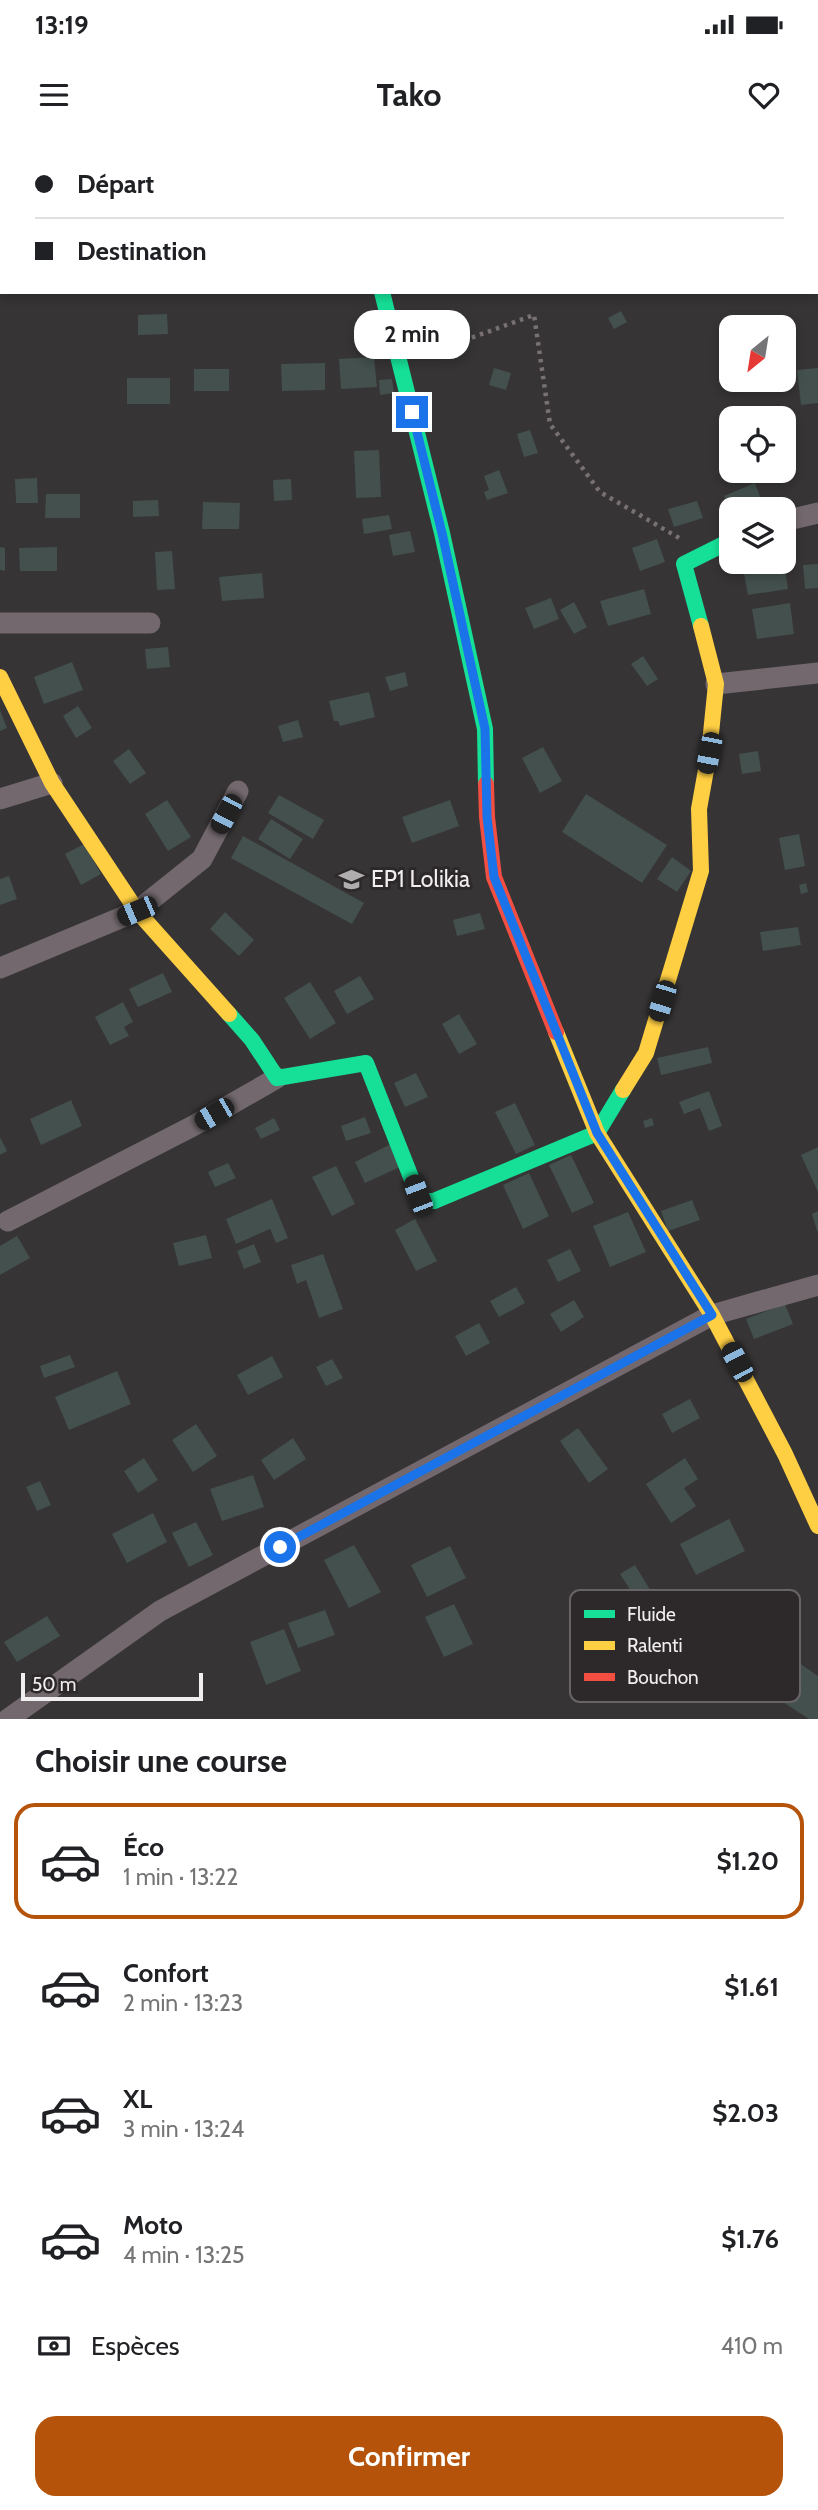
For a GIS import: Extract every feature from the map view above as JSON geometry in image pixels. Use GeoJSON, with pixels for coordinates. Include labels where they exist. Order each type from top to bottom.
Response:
{"type":"FeatureCollection","features":[{"type":"Feature","properties":{"kind":"street"},"geometry":{"type":"LineString","coordinates":[[382,294],[442,533],[485,729],[487,817],[494,877],[597,1133],[712,1315],[785,1454],[818,1526]]}},
{"type":"Feature","properties":{"kind":"street"},"geometry":{"type":"LineString","coordinates":[[796,518],[818,513]]}},
{"type":"Feature","properties":{"kind":"street"},"geometry":{"type":"LineString","coordinates":[[8,1221],[192,1126],[277,1077],[366,1063],[418,1195],[425,1201],[434,1201],[597,1133],[646,1053],[701,871],[699,809],[709,753],[716,684],[684,564],[719,546]]}},
{"type":"Feature","properties":{"kind":"street"},"geometry":{"type":"LineString","coordinates":[[0,623],[150,623]]}},
{"type":"Feature","properties":{"kind":"street"},"geometry":{"type":"LineString","coordinates":[[716,684],[818,673]]}},
{"type":"Feature","properties":{"kind":"street"},"geometry":{"type":"LineString","coordinates":[[0,677],[51,783],[137,911],[252,1040],[277,1077]]}},
{"type":"Feature","properties":{"kind":"street"},"geometry":{"type":"LineString","coordinates":[[0,799],[51,783]]}},
{"type":"Feature","properties":{"kind":"street"},"geometry":{"type":"LineString","coordinates":[[0,968],[137,911],[202,859],[239,791]]}},
{"type":"Feature","properties":{"kind":"street"},"geometry":{"type":"LineString","coordinates":[[8,1719],[160,1611],[712,1315],[818,1284]]}},
{"type":"Feature","properties":{"kind":"path"},"geometry":{"type":"LineString","coordinates":[[400,364],[534,316],[550,424],[600,492],[706,553]]}},
{"type":"Feature","properties":{"kind":"building"},"geometry":{"type":"Polygon","coordinates":[[[621,311],[627,322],[614,329],[608,318],[621,311]]]}},
{"type":"Feature","properties":{"kind":"building"},"geometry":{"type":"Polygon","coordinates":[[[167,314],[168,334],[138,335],[138,315],[167,314]]]}},
{"type":"Feature","properties":{"kind":"building"},"geometry":{"type":"Polygon","coordinates":[[[374,357],[377,387],[341,389],[339,359],[374,357]]]}},
{"type":"Feature","properties":{"kind":"building"},"geometry":{"type":"Polygon","coordinates":[[[325,363],[325,390],[282,391],[281,364],[325,363]]]}},
{"type":"Feature","properties":{"kind":"building"},"geometry":{"type":"Polygon","coordinates":[[[494,368],[511,373],[506,390],[489,385],[494,368]]]}},
{"type":"Feature","properties":{"kind":"building"},"geometry":{"type":"Polygon","coordinates":[[[818,368],[818,403],[801,405],[797,370],[818,368]]]}},
{"type":"Feature","properties":{"kind":"building"},"geometry":{"type":"Polygon","coordinates":[[[194,369],[229,369],[229,391],[194,391],[194,369]]]}},
{"type":"Feature","properties":{"kind":"building"},"geometry":{"type":"Polygon","coordinates":[[[127,378],[170,378],[170,404],[127,404],[127,378]]]}},
{"type":"Feature","properties":{"kind":"building"},"geometry":{"type":"Polygon","coordinates":[[[392,379],[394,393],[380,395],[379,380],[392,379]]]}},
{"type":"Feature","properties":{"kind":"building"},"geometry":{"type":"Polygon","coordinates":[[[530,430],[538,453],[524,457],[517,434],[530,430]]]}},
{"type":"Feature","properties":{"kind":"building"},"geometry":{"type":"Polygon","coordinates":[[[379,450],[381,497],[356,498],[354,451],[379,450]]]}},
{"type":"Feature","properties":{"kind":"building"},"geometry":{"type":"Polygon","coordinates":[[[499,470],[508,493],[487,500],[484,492],[489,490],[484,476],[499,470]]]}},
{"type":"Feature","properties":{"kind":"building"},"geometry":{"type":"Polygon","coordinates":[[[37,478],[38,503],[16,503],[15,479],[37,478]]]}},
{"type":"Feature","properties":{"kind":"building"},"geometry":{"type":"Polygon","coordinates":[[[291,479],[292,500],[274,501],[273,480],[291,479]]]}},
{"type":"Feature","properties":{"kind":"building"},"geometry":{"type":"Polygon","coordinates":[[[755,483],[760,497],[724,497],[755,483]]]}},
{"type":"Feature","properties":{"kind":"building"},"geometry":{"type":"Polygon","coordinates":[[[46,494],[80,494],[80,518],[45,518],[46,494]]]}},
{"type":"Feature","properties":{"kind":"building"},"geometry":{"type":"Polygon","coordinates":[[[158,500],[159,516],[133,517],[133,501],[158,500]]]}},
{"type":"Feature","properties":{"kind":"building"},"geometry":{"type":"Polygon","coordinates":[[[697,501],[703,518],[674,527],[668,509],[697,501]]]}},
{"type":"Feature","properties":{"kind":"building"},"geometry":{"type":"Polygon","coordinates":[[[203,502],[240,503],[239,529],[202,529],[203,502]]]}},
{"type":"Feature","properties":{"kind":"building"},"geometry":{"type":"Polygon","coordinates":[[[389,515],[392,529],[364,534],[362,519],[389,515]]]}},
{"type":"Feature","properties":{"kind":"building"},"geometry":{"type":"Polygon","coordinates":[[[410,531],[415,552],[393,556],[389,535],[410,531]]]}},
{"type":"Feature","properties":{"kind":"building"},"geometry":{"type":"Polygon","coordinates":[[[657,539],[665,562],[640,571],[632,548],[657,539]]]}},
{"type":"Feature","properties":{"kind":"building"},"geometry":{"type":"Polygon","coordinates":[[[0,547],[5,548],[5,571],[0,570],[0,547]]]}},
{"type":"Feature","properties":{"kind":"building"},"geometry":{"type":"Polygon","coordinates":[[[57,547],[57,571],[20,571],[19,548],[57,547]]]}},
{"type":"Feature","properties":{"kind":"building"},"geometry":{"type":"Polygon","coordinates":[[[172,551],[175,589],[157,590],[155,552],[172,551]]]}},
{"type":"Feature","properties":{"kind":"building"},"geometry":{"type":"Polygon","coordinates":[[[818,564],[818,588],[805,589],[803,565],[818,564]]]}},
{"type":"Feature","properties":{"kind":"building"},"geometry":{"type":"Polygon","coordinates":[[[262,573],[264,598],[222,601],[219,577],[262,573]]]}},
{"type":"Feature","properties":{"kind":"building"},"geometry":{"type":"Polygon","coordinates":[[[744,574],[786,574],[788,589],[748,595],[744,574]]]}},
{"type":"Feature","properties":{"kind":"building"},"geometry":{"type":"Polygon","coordinates":[[[644,589],[651,614],[608,626],[600,601],[644,589]]]}},
{"type":"Feature","properties":{"kind":"building"},"geometry":{"type":"Polygon","coordinates":[[[551,598],[559,619],[534,629],[525,608],[551,598]]]}},
{"type":"Feature","properties":{"kind":"building"},"geometry":{"type":"Polygon","coordinates":[[[574,602],[587,627],[574,634],[560,610],[574,602]]]}},
{"type":"Feature","properties":{"kind":"building"},"geometry":{"type":"Polygon","coordinates":[[[790,603],[794,634],[757,639],[752,609],[790,603]]]}},
{"type":"Feature","properties":{"kind":"building"},"geometry":{"type":"Polygon","coordinates":[[[168,647],[170,667],[147,669],[145,649],[168,647]]]}},
{"type":"Feature","properties":{"kind":"building"},"geometry":{"type":"Polygon","coordinates":[[[643,656],[658,679],[647,686],[631,664],[643,656]]]}},
{"type":"Feature","properties":{"kind":"building"},"geometry":{"type":"Polygon","coordinates":[[[72,662],[83,690],[44,704],[34,677],[72,662]]]}},
{"type":"Feature","properties":{"kind":"building"},"geometry":{"type":"Polygon","coordinates":[[[405,672],[408,686],[390,691],[385,677],[405,672]]]}},
{"type":"Feature","properties":{"kind":"building"},"geometry":{"type":"Polygon","coordinates":[[[369,692],[375,717],[340,726],[338,721],[334,721],[329,701],[369,692]]]}},
{"type":"Feature","properties":{"kind":"building"},"geometry":{"type":"Polygon","coordinates":[[[78,706],[92,728],[76,738],[63,716],[78,706]]]}},
{"type":"Feature","properties":{"kind":"building"},"geometry":{"type":"Polygon","coordinates":[[[0,710],[7,728],[0,731],[0,710]]]}},
{"type":"Feature","properties":{"kind":"building"},"geometry":{"type":"Polygon","coordinates":[[[298,720],[303,737],[283,742],[278,726],[298,720]]]}},
{"type":"Feature","properties":{"kind":"building"},"geometry":{"type":"Polygon","coordinates":[[[543,747],[562,781],[540,793],[522,758],[543,747]]]}},
{"type":"Feature","properties":{"kind":"building"},"geometry":{"type":"Polygon","coordinates":[[[129,749],[146,773],[130,784],[113,761],[129,749]]]}},
{"type":"Feature","properties":{"kind":"building"},"geometry":{"type":"Polygon","coordinates":[[[758,751],[761,771],[742,774],[739,754],[758,751]]]}},
{"type":"Feature","properties":{"kind":"building"},"geometry":{"type":"Polygon","coordinates":[[[586,794],[667,845],[642,883],[562,832],[586,794]]]}},
{"type":"Feature","properties":{"kind":"building"},"geometry":{"type":"Polygon","coordinates":[[[279,795],[324,820],[313,839],[268,813],[279,795]]]}},
{"type":"Feature","properties":{"kind":"building"},"geometry":{"type":"Polygon","coordinates":[[[167,800],[191,837],[168,851],[145,814],[167,800]]]}},
{"type":"Feature","properties":{"kind":"building"},"geometry":{"type":"Polygon","coordinates":[[[450,800],[459,826],[412,843],[402,817],[450,800]]]}},
{"type":"Feature","properties":{"kind":"building"},"geometry":{"type":"Polygon","coordinates":[[[271,819],[303,839],[290,859],[258,839],[271,819]]]}},
{"type":"Feature","properties":{"kind":"building"},"geometry":{"type":"Polygon","coordinates":[[[799,834],[805,866],[785,870],[779,838],[799,834]]]}},
{"type":"Feature","properties":{"kind":"building"},"geometry":{"type":"Polygon","coordinates":[[[243,836],[364,903],[352,924],[231,858],[243,836]]]}},
{"type":"Feature","properties":{"kind":"building"},"geometry":{"type":"Polygon","coordinates":[[[84,844],[101,874],[81,885],[65,854],[84,844]]]}},
{"type":"Feature","properties":{"kind":"building"},"geometry":{"type":"Polygon","coordinates":[[[672,857],[691,871],[677,892],[657,879],[672,857]]]}},
{"type":"Feature","properties":{"kind":"building"},"geometry":{"type":"Polygon","coordinates":[[[9,876],[17,899],[0,905],[0,879],[9,876]]]}},
{"type":"Feature","properties":{"kind":"building"},"geometry":{"type":"Polygon","coordinates":[[[806,883],[808,892],[801,894],[799,885],[806,883]]]}},
{"type":"Feature","properties":{"kind":"building"},"geometry":{"type":"Polygon","coordinates":[[[225,912],[254,940],[239,956],[210,929],[225,912]]]}},
{"type":"Feature","properties":{"kind":"building"},"geometry":{"type":"Polygon","coordinates":[[[480,913],[485,929],[457,936],[453,920],[480,913]]]}},
{"type":"Feature","properties":{"kind":"building"},"geometry":{"type":"Polygon","coordinates":[[[798,927],[801,945],[763,951],[760,932],[798,927]]]}},
{"type":"Feature","properties":{"kind":"building"},"geometry":{"type":"Polygon","coordinates":[[[163,973],[172,992],[138,1007],[129,989],[163,973]]]}},
{"type":"Feature","properties":{"kind":"building"},"geometry":{"type":"Polygon","coordinates":[[[360,976],[374,999],[347,1014],[334,991],[360,976]]]}},
{"type":"Feature","properties":{"kind":"building"},"geometry":{"type":"Polygon","coordinates":[[[310,982],[336,1023],[310,1039],[284,998],[310,982]]]}},
{"type":"Feature","properties":{"kind":"building"},"geometry":{"type":"Polygon","coordinates":[[[123,1002],[133,1022],[124,1027],[129,1036],[110,1045],[95,1017],[123,1002]]]}},
{"type":"Feature","properties":{"kind":"building"},"geometry":{"type":"Polygon","coordinates":[[[459,1014],[477,1044],[459,1054],[442,1024],[459,1014]]]}},
{"type":"Feature","properties":{"kind":"building"},"geometry":{"type":"Polygon","coordinates":[[[708,1047],[712,1063],[661,1075],[657,1058],[708,1047]]]}},
{"type":"Feature","properties":{"kind":"building"},"geometry":{"type":"Polygon","coordinates":[[[416,1073],[428,1097],[405,1107],[394,1083],[416,1073]]]}},
{"type":"Feature","properties":{"kind":"building"},"geometry":{"type":"Polygon","coordinates":[[[709,1091],[722,1126],[709,1131],[700,1108],[684,1114],[679,1102],[709,1091]]]}},
{"type":"Feature","properties":{"kind":"building"},"geometry":{"type":"Polygon","coordinates":[[[71,1100],[82,1126],[41,1145],[30,1119],[71,1100]]]}},
{"type":"Feature","properties":{"kind":"building"},"geometry":{"type":"Polygon","coordinates":[[[515,1103],[535,1145],[516,1154],[495,1112],[515,1103]]]}},
{"type":"Feature","properties":{"kind":"building"},"geometry":{"type":"Polygon","coordinates":[[[365,1117],[371,1133],[346,1141],[341,1126],[365,1117]]]}},
{"type":"Feature","properties":{"kind":"building"},"geometry":{"type":"Polygon","coordinates":[[[274,1118],[280,1130],[261,1139],[255,1128],[274,1118]]]}},
{"type":"Feature","properties":{"kind":"building"},"geometry":{"type":"Polygon","coordinates":[[[652,1118],[654,1125],[645,1128],[643,1121],[652,1118]]]}},
{"type":"Feature","properties":{"kind":"building"},"geometry":{"type":"Polygon","coordinates":[[[0,1137],[7,1151],[0,1155],[0,1137]]]}},
{"type":"Feature","properties":{"kind":"building"},"geometry":{"type":"Polygon","coordinates":[[[391,1144],[402,1166],[365,1183],[355,1162],[391,1144]]]}},
{"type":"Feature","properties":{"kind":"building"},"geometry":{"type":"Polygon","coordinates":[[[818,1147],[818,1192],[801,1155],[818,1147]]]}},
{"type":"Feature","properties":{"kind":"building"},"geometry":{"type":"Polygon","coordinates":[[[571,1155],[594,1203],[572,1213],[549,1165],[571,1155]]]}},
{"type":"Feature","properties":{"kind":"building"},"geometry":{"type":"Polygon","coordinates":[[[228,1163],[236,1178],[215,1187],[208,1172],[228,1163]]]}},
{"type":"Feature","properties":{"kind":"building"},"geometry":{"type":"Polygon","coordinates":[[[336,1166],[355,1204],[332,1216],[312,1177],[336,1166]]]}},
{"type":"Feature","properties":{"kind":"building"},"geometry":{"type":"Polygon","coordinates":[[[529,1173],[549,1216],[523,1229],[503,1185],[529,1173]]]}},
{"type":"Feature","properties":{"kind":"building"},"geometry":{"type":"Polygon","coordinates":[[[272,1199],[288,1238],[276,1243],[270,1229],[236,1244],[226,1219],[272,1199]]]}},
{"type":"Feature","properties":{"kind":"building"},"geometry":{"type":"Polygon","coordinates":[[[692,1200],[700,1220],[668,1231],[661,1211],[692,1200]]]}},
{"type":"Feature","properties":{"kind":"building"},"geometry":{"type":"Polygon","coordinates":[[[818,1211],[818,1231],[817,1231],[812,1214],[818,1211]]]}},
{"type":"Feature","properties":{"kind":"building"},"geometry":{"type":"Polygon","coordinates":[[[628,1212],[646,1252],[610,1267],[593,1226],[628,1212]]]}},
{"type":"Feature","properties":{"kind":"building"},"geometry":{"type":"Polygon","coordinates":[[[415,1219],[437,1261],[416,1271],[395,1230],[415,1219]]]}},
{"type":"Feature","properties":{"kind":"building"},"geometry":{"type":"Polygon","coordinates":[[[206,1235],[212,1258],[179,1266],[173,1243],[206,1235]]]}},
{"type":"Feature","properties":{"kind":"building"},"geometry":{"type":"Polygon","coordinates":[[[17,1236],[30,1258],[0,1275],[0,1246],[17,1236]]]}},
{"type":"Feature","properties":{"kind":"building"},"geometry":{"type":"Polygon","coordinates":[[[254,1244],[261,1262],[244,1269],[237,1251],[254,1244]]]}},
{"type":"Feature","properties":{"kind":"building"},"geometry":{"type":"Polygon","coordinates":[[[570,1249],[581,1271],[558,1282],[547,1260],[570,1249]]]}},
{"type":"Feature","properties":{"kind":"building"},"geometry":{"type":"Polygon","coordinates":[[[323,1254],[343,1309],[319,1318],[306,1280],[297,1284],[291,1265],[323,1254]]]}},
{"type":"Feature","properties":{"kind":"building"},"geometry":{"type":"Polygon","coordinates":[[[516,1287],[525,1303],[499,1317],[490,1301],[516,1287]]]}},
{"type":"Feature","properties":{"kind":"building"},"geometry":{"type":"Polygon","coordinates":[[[574,1300],[584,1317],[561,1332],[550,1314],[574,1300]]]}},
{"type":"Feature","properties":{"kind":"building"},"geometry":{"type":"Polygon","coordinates":[[[785,1304],[793,1324],[754,1339],[746,1319],[785,1304]]]}},
{"type":"Feature","properties":{"kind":"building"},"geometry":{"type":"Polygon","coordinates":[[[479,1323],[490,1343],[466,1356],[455,1336],[479,1323]]]}},
{"type":"Feature","properties":{"kind":"building"},"geometry":{"type":"Polygon","coordinates":[[[70,1355],[75,1367],[44,1378],[40,1366],[70,1355]]]}},
{"type":"Feature","properties":{"kind":"building"},"geometry":{"type":"Polygon","coordinates":[[[272,1356],[283,1377],[248,1395],[237,1375],[272,1356]]]}},
{"type":"Feature","properties":{"kind":"building"},"geometry":{"type":"Polygon","coordinates":[[[332,1359],[343,1378],[326,1386],[316,1367],[332,1359]]]}},
{"type":"Feature","properties":{"kind":"building"},"geometry":{"type":"Polygon","coordinates":[[[117,1371],[131,1404],[69,1430],[55,1397],[117,1371]]]}},
{"type":"Feature","properties":{"kind":"building"},"geometry":{"type":"Polygon","coordinates":[[[690,1399],[700,1418],[672,1433],[662,1414],[690,1399]]]}},
{"type":"Feature","properties":{"kind":"building"},"geometry":{"type":"Polygon","coordinates":[[[196,1424],[217,1456],[193,1472],[172,1440],[196,1424]]]}},
{"type":"Feature","properties":{"kind":"building"},"geometry":{"type":"Polygon","coordinates":[[[578,1428],[608,1469],[589,1483],[560,1441],[578,1428]]]}},
{"type":"Feature","properties":{"kind":"building"},"geometry":{"type":"Polygon","coordinates":[[[293,1438],[306,1459],[274,1480],[261,1460],[293,1438]]]}},
{"type":"Feature","properties":{"kind":"building"},"geometry":{"type":"Polygon","coordinates":[[[144,1458],[158,1480],[138,1493],[124,1471],[144,1458]]]}},
{"type":"Feature","properties":{"kind":"building"},"geometry":{"type":"Polygon","coordinates":[[[685,1458],[698,1479],[684,1488],[696,1506],[671,1523],[646,1484],[685,1458]]]}},
{"type":"Feature","properties":{"kind":"building"},"geometry":{"type":"Polygon","coordinates":[[[253,1475],[264,1507],[222,1521],[210,1489],[253,1475]]]}},
{"type":"Feature","properties":{"kind":"building"},"geometry":{"type":"Polygon","coordinates":[[[40,1481],[51,1505],[37,1511],[26,1487],[40,1481]]]}},
{"type":"Feature","properties":{"kind":"building"},"geometry":{"type":"Polygon","coordinates":[[[153,1513],[167,1542],[127,1563],[112,1534],[153,1513]]]}},
{"type":"Feature","properties":{"kind":"building"},"geometry":{"type":"Polygon","coordinates":[[[729,1519],[745,1551],[696,1575],[680,1544],[729,1519]]]}},
{"type":"Feature","properties":{"kind":"building"},"geometry":{"type":"Polygon","coordinates":[[[196,1522],[213,1555],[189,1567],[172,1533],[196,1522]]]}},
{"type":"Feature","properties":{"kind":"building"},"geometry":{"type":"Polygon","coordinates":[[[354,1545],[381,1592],[349,1608],[324,1560],[354,1545]]]}},
{"type":"Feature","properties":{"kind":"building"},"geometry":{"type":"Polygon","coordinates":[[[450,1546],[466,1578],[427,1597],[411,1565],[450,1546]]]}},
{"type":"Feature","properties":{"kind":"building"},"geometry":{"type":"Polygon","coordinates":[[[635,1565],[650,1590],[630,1590],[620,1574],[635,1565]]]}},
{"type":"Feature","properties":{"kind":"building"},"geometry":{"type":"Polygon","coordinates":[[[454,1604],[473,1644],[444,1657],[425,1617],[454,1604]]]}},
{"type":"Feature","properties":{"kind":"building"},"geometry":{"type":"Polygon","coordinates":[[[325,1610],[335,1635],[298,1648],[288,1623],[325,1610]]]}},
{"type":"Feature","properties":{"kind":"building"},"geometry":{"type":"Polygon","coordinates":[[[47,1616],[60,1636],[17,1662],[4,1642],[47,1616]]]}},
{"type":"Feature","properties":{"kind":"building"},"geometry":{"type":"Polygon","coordinates":[[[284,1629],[301,1671],[266,1685],[250,1642],[284,1629]]]}},
{"type":"Feature","properties":{"kind":"building"},"geometry":{"type":"Polygon","coordinates":[[[800,1664],[818,1676],[818,1719],[809,1719],[783,1702],[800,1702],[800,1664]]]}},
{"type":"Feature","properties":{"kind":"traffic: fast"},"geometry":{"type":"LineString","coordinates":[[382,294],[442,533],[485,729],[486,784]]}},
{"type":"Feature","properties":{"kind":"traffic: fast"},"geometry":{"type":"LineString","coordinates":[[701,626],[684,564],[719,546]]}},
{"type":"Feature","properties":{"kind":"traffic: fast"},"geometry":{"type":"LineString","coordinates":[[229,1014],[252,1040],[277,1078],[366,1063],[418,1195],[425,1201],[434,1201],[597,1133],[623,1090]]}},
{"type":"Feature","properties":{"kind":"traffic: slow"},"geometry":{"type":"LineString","coordinates":[[623,1090],[646,1053],[701,871],[699,809],[709,753],[716,684],[701,626]]}},
{"type":"Feature","properties":{"kind":"traffic: slow"},"geometry":{"type":"LineString","coordinates":[[0,677],[52,783],[137,911],[229,1014]]}},
{"type":"Feature","properties":{"kind":"traffic: slow"},"geometry":{"type":"LineString","coordinates":[[556,1032],[597,1133],[712,1315],[785,1454],[818,1526]]}},
{"type":"Feature","properties":{"kind":"traffic: jam"},"geometry":{"type":"LineString","coordinates":[[486,784],[494,877],[556,1032]]}},
{"type":"Feature","properties":{"kind":"place","name":"EP1 Lolikia"},"geometry":{"type":"Point","coordinates":[351,879]}},
{"type":"Feature","properties":{"kind":"route"},"geometry":{"type":"LineString","coordinates":[[280,1547],[712,1315],[597,1133],[494,877],[487,817],[485,729],[412,412]]}}]}
